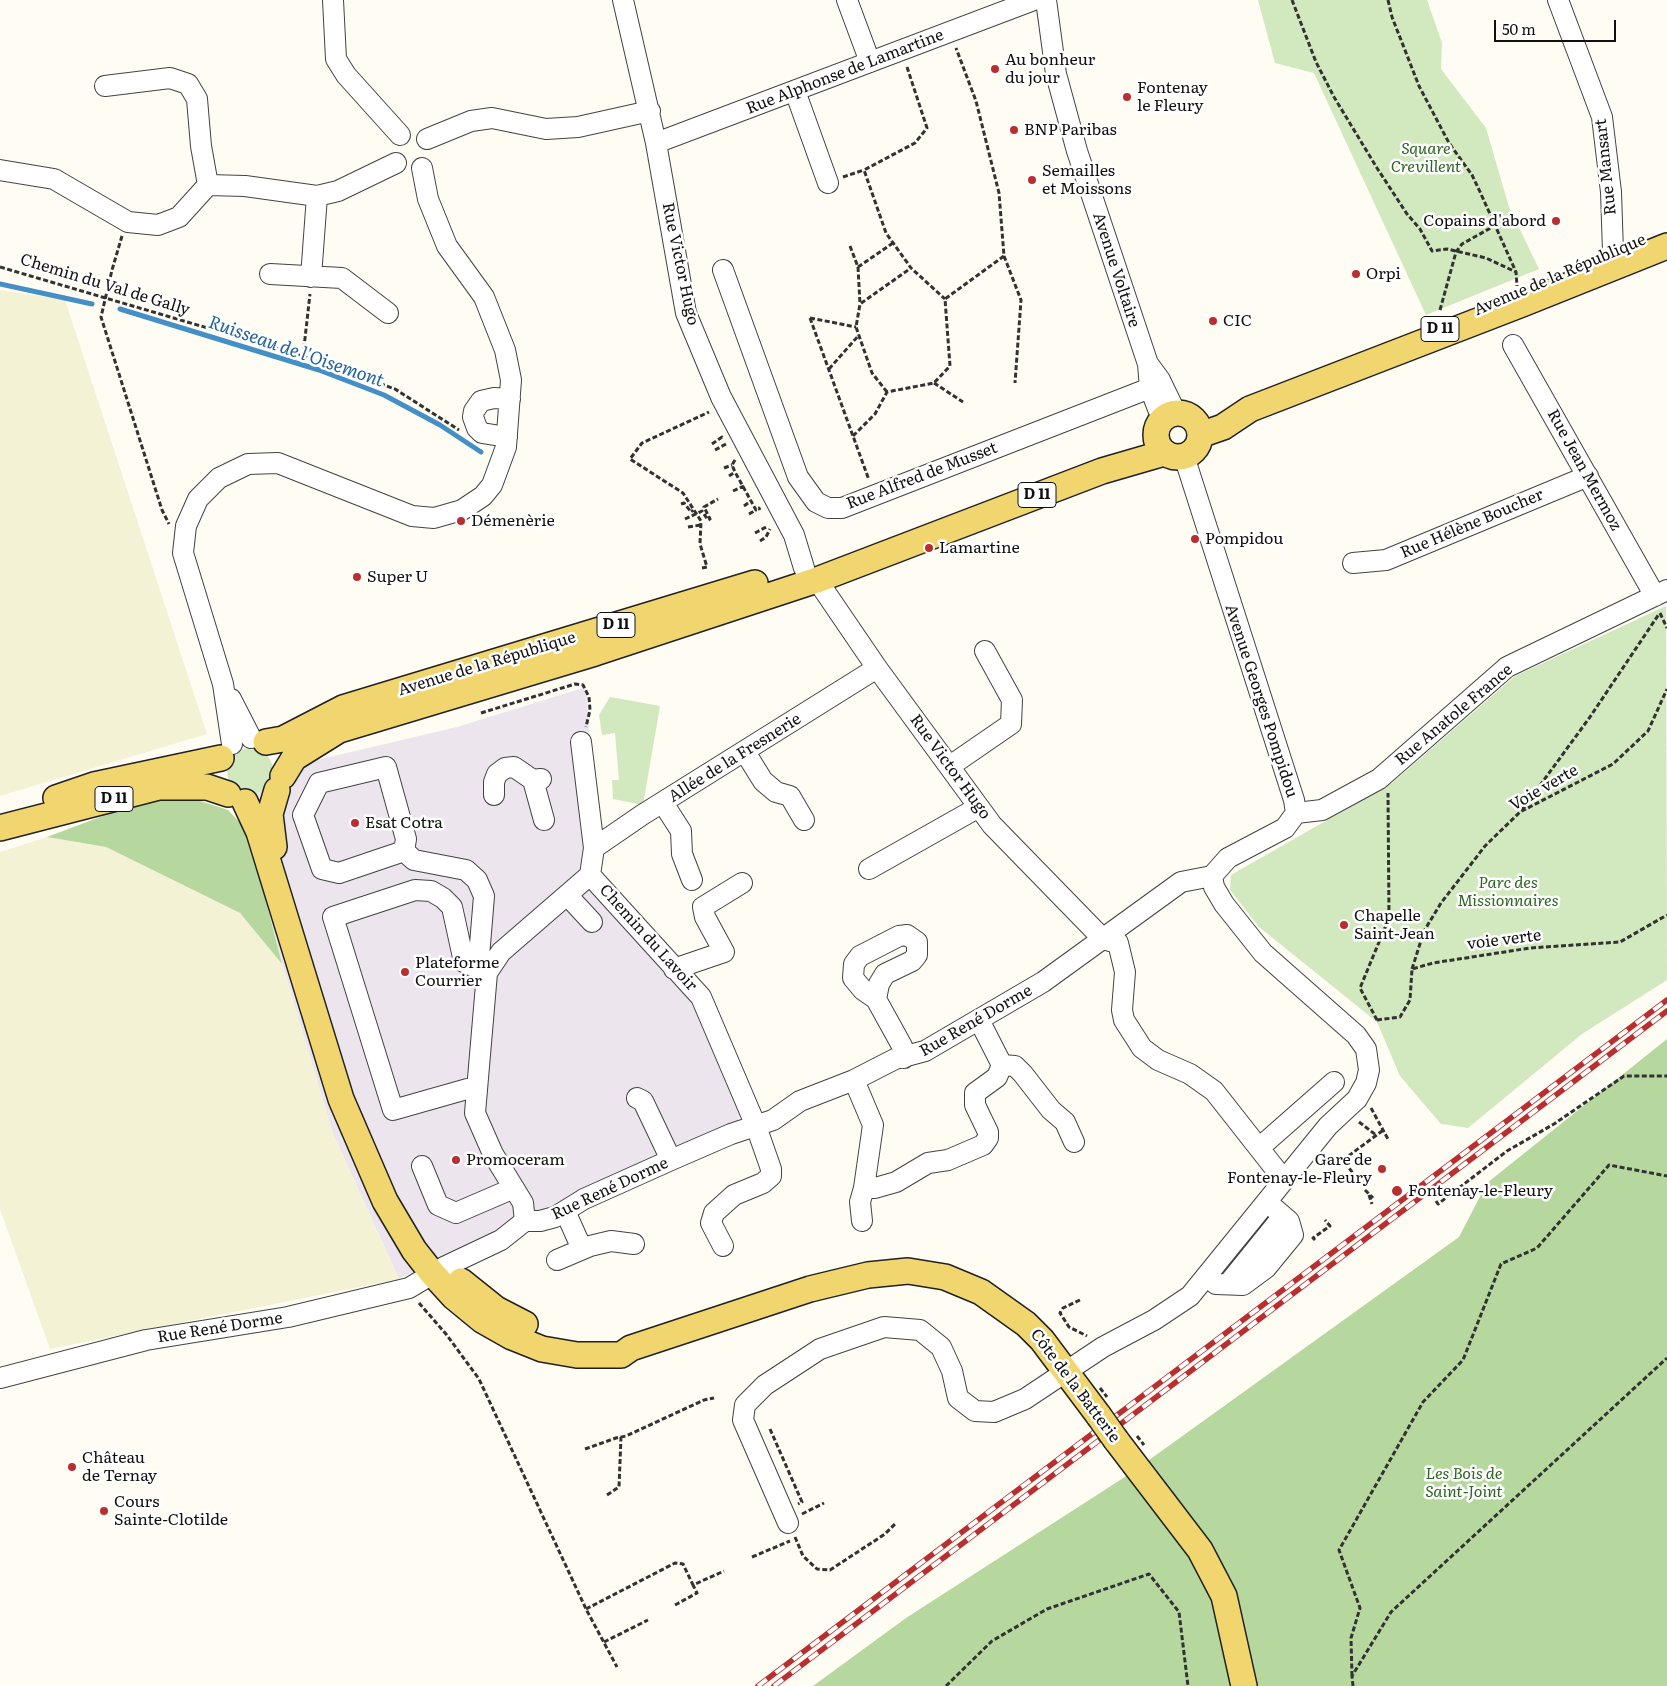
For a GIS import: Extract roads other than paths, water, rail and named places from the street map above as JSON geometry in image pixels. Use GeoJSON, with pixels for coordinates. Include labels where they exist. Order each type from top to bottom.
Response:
{"type":"FeatureCollection","features":[{"type":"Feature","properties":{"kind":"main road","name":"Avenue de la République"},"geometry":{"type":"LineString","coordinates":[[1373,360],[1517,282],[1612,252],[1667,230]]}},
{"type":"Feature","properties":{"kind":"main road","name":"Avenue de la République"},"geometry":{"type":"LineString","coordinates":[[237,798],[263,800],[280,783],[294,758],[339,730],[595,653],[810,574],[971,520],[1102,471],[1217,412],[1250,409],[1667,246]]}},
{"type":"Feature","properties":{"kind":"main road","name":"Avenue de la République"},"geometry":{"type":"LineString","coordinates":[[242,745],[283,739],[343,708],[810,574]]}},
{"type":"Feature","properties":{"kind":"main road"},"geometry":{"type":"LineString","coordinates":[[242,745],[280,756],[280,783],[270,814],[275,853],[327,1020],[353,1092],[398,1197],[438,1270],[414,1250],[386,1201],[341,1099],[259,832],[237,798],[219,777],[242,745]]}},
{"type":"Feature","properties":{"kind":"main road","name":"D 11"},"geometry":{"type":"LineString","coordinates":[[0,817],[94,785],[242,745]]}},
{"type":"Feature","properties":{"kind":"main road","name":"D 11"},"geometry":{"type":"LineString","coordinates":[[0,828],[159,787],[207,787],[237,798]]}},
{"type":"Feature","properties":{"kind":"main road","name":"Côte de la Batterie"},"geometry":{"type":"LineString","coordinates":[[438,1270],[454,1297],[482,1320],[512,1338],[542,1349],[577,1355],[621,1355],[631,1348],[810,1289],[868,1275],[908,1271],[945,1277],[980,1292],[1026,1324],[1042,1340],[1200,1550],[1224,1596],[1244,1686]]}},
{"type":"Feature","properties":{"kind":"street"},"geometry":{"type":"LineString","coordinates":[[333,0],[336,59],[352,82],[400,135]]}},
{"type":"Feature","properties":{"kind":"street","name":"Rue Victor Hugo"},"geometry":{"type":"LineString","coordinates":[[623,0],[650,112],[686,313],[722,397],[794,535],[810,574],[992,825],[1103,939],[1118,943],[1125,972],[1122,1010],[1130,1033],[1142,1048],[1158,1060],[1190,1074],[1214,1090],[1226,1102],[1259,1148]]}},
{"type":"Feature","properties":{"kind":"street"},"geometry":{"type":"LineString","coordinates":[[847,0],[870,62]]}},
{"type":"Feature","properties":{"kind":"street","name":"Rue Alphonse de Lamartine"},"geometry":{"type":"LineString","coordinates":[[656,143],[1034,0]]}},
{"type":"Feature","properties":{"kind":"street","name":"Avenue Voltaire"},"geometry":{"type":"LineString","coordinates":[[1046,0],[1056,74],[1077,152],[1148,364],[1150,388],[1158,409],[1177,433]]}},
{"type":"Feature","properties":{"kind":"street","name":"Rue Mansart"},"geometry":{"type":"LineString","coordinates":[[1558,0],[1602,117],[1611,192],[1612,252]]}},
{"type":"Feature","properties":{"kind":"street"},"geometry":{"type":"LineString","coordinates":[[105,86],[170,78],[188,84],[197,99],[201,146],[208,185]]}},
{"type":"Feature","properties":{"kind":"street"},"geometry":{"type":"LineString","coordinates":[[795,91],[828,183]]}},
{"type":"Feature","properties":{"kind":"street"},"geometry":{"type":"LineString","coordinates":[[427,140],[471,121],[492,118],[546,128],[578,127],[650,112]]}},
{"type":"Feature","properties":{"kind":"street"},"geometry":{"type":"LineString","coordinates":[[411,131],[418,132],[427,140],[430,145],[430,158],[422,168],[411,171],[396,163],[392,145],[400,135],[411,131]]}},
{"type":"Feature","properties":{"kind":"street"},"geometry":{"type":"LineString","coordinates":[[0,170],[54,180],[128,222],[158,225],[179,217],[208,185],[245,186],[317,196],[338,191],[396,163]]}},
{"type":"Feature","properties":{"kind":"street"},"geometry":{"type":"LineString","coordinates":[[242,745],[183,553],[186,526],[198,499],[219,478],[248,464],[278,463],[412,516],[434,518],[462,510],[482,496],[492,484],[506,447],[511,380],[505,350],[484,297],[447,246],[428,199],[422,168]]}},
{"type":"Feature","properties":{"kind":"street"},"geometry":{"type":"LineString","coordinates":[[312,277],[317,196]]}},
{"type":"Feature","properties":{"kind":"street","name":"Rue Alfred de Musset"},"geometry":{"type":"LineString","coordinates":[[723,270],[798,477],[816,502],[828,508],[842,508],[1150,388]]}},
{"type":"Feature","properties":{"kind":"street"},"geometry":{"type":"LineString","coordinates":[[270,274],[342,278],[388,313]]}},
{"type":"Feature","properties":{"kind":"street","name":"Rue Jean Mermoz"},"geometry":{"type":"LineString","coordinates":[[1513,345],[1661,599]]}},
{"type":"Feature","properties":{"kind":"street","name":"Avenue Voltaire"},"geometry":{"type":"LineString","coordinates":[[1148,364],[1160,380],[1177,433]]}},
{"type":"Feature","properties":{"kind":"street"},"geometry":{"type":"LineString","coordinates":[[507,437],[482,432],[477,428],[473,417],[474,411],[482,401],[488,398],[510,399]]}},
{"type":"Feature","properties":{"kind":"street","name":"Avenue Georges Pompidou"},"geometry":{"type":"LineString","coordinates":[[1177,433],[1294,800],[1296,813],[1285,828],[1228,858],[1212,876]]}},
{"type":"Feature","properties":{"kind":"street","name":"Rue Hélène Boucher"},"geometry":{"type":"LineString","coordinates":[[1353,563],[1386,560],[1588,476]]}},
{"type":"Feature","properties":{"kind":"street","name":"Rue Anatole France"},"geometry":{"type":"LineString","coordinates":[[1296,813],[1322,810],[1379,779],[1507,667],[1661,599]]}},
{"type":"Feature","properties":{"kind":"street"},"geometry":{"type":"LineString","coordinates":[[950,766],[1012,724],[1012,700],[985,652]]}},
{"type":"Feature","properties":{"kind":"street","name":"Allée de la Fresnerie"},"geometry":{"type":"LineString","coordinates":[[594,848],[877,668]]}},
{"type":"Feature","properties":{"kind":"street","name":"Chemin du Lavoir"},"geometry":{"type":"LineString","coordinates":[[581,742],[594,848],[590,875],[701,997],[772,1168],[771,1176],[763,1183],[734,1195],[714,1214],[711,1223],[723,1246]]}},
{"type":"Feature","properties":{"kind":"street"},"geometry":{"type":"LineString","coordinates":[[745,752],[763,781],[776,792],[790,796],[804,820]]}},
{"type":"Feature","properties":{"kind":"street"},"geometry":{"type":"LineString","coordinates":[[386,767],[406,839],[404,851],[339,873],[322,870],[303,815],[319,783],[386,767]]}},
{"type":"Feature","properties":{"kind":"street"},"geometry":{"type":"LineString","coordinates":[[494,795],[494,782],[497,774],[505,768],[514,767],[537,780],[544,820]]}},
{"type":"Feature","properties":{"kind":"street"},"geometry":{"type":"LineString","coordinates":[[663,803],[681,831],[682,854],[692,880]]}},
{"type":"Feature","properties":{"kind":"street"},"geometry":{"type":"LineString","coordinates":[[869,869],[979,807]]}},
{"type":"Feature","properties":{"kind":"street"},"geometry":{"type":"LineString","coordinates":[[404,851],[414,860],[466,870],[477,880],[484,896],[483,971],[475,1113],[493,1154],[523,1203],[525,1220]]}},
{"type":"Feature","properties":{"kind":"street"},"geometry":{"type":"LineString","coordinates":[[483,971],[501,952],[590,875]]}},
{"type":"Feature","properties":{"kind":"street"},"geometry":{"type":"LineString","coordinates":[[791,1528],[743,1420],[745,1405],[765,1385],[788,1368],[820,1349],[884,1326],[920,1330],[941,1347],[952,1372],[958,1398],[975,1411],[994,1412],[1018,1402],[1103,1347],[1173,1309],[1190,1296],[1328,1126],[1357,1099],[1366,1083],[1369,1070],[1366,1049],[1356,1035],[1263,953],[1224,904],[1214,887],[1212,876],[1181,882],[1103,939]]}},
{"type":"Feature","properties":{"kind":"street"},"geometry":{"type":"LineString","coordinates":[[674,969],[724,952],[705,917],[703,907],[742,883]]}},
{"type":"Feature","properties":{"kind":"street"},"geometry":{"type":"LineString","coordinates":[[477,1090],[467,1089],[393,1110],[334,917],[415,890],[431,891],[444,898],[452,907],[464,962],[483,971]]}},
{"type":"Feature","properties":{"kind":"street"},"geometry":{"type":"LineString","coordinates":[[567,895],[592,922]]}},
{"type":"Feature","properties":{"kind":"street","name":"Rue René Dorme"},"geometry":{"type":"LineString","coordinates":[[0,1378],[146,1340],[288,1317],[409,1288],[438,1270],[502,1240],[525,1220],[540,1221],[555,1217],[584,1199],[671,1160],[731,1134],[773,1120],[800,1101],[854,1080],[895,1059],[925,1051],[1043,982],[1103,939]]}},
{"type":"Feature","properties":{"kind":"street"},"geometry":{"type":"LineString","coordinates":[[876,999],[902,1046],[904,1058]]}},
{"type":"Feature","properties":{"kind":"street"},"geometry":{"type":"LineString","coordinates":[[864,1188],[875,1188],[896,1182],[928,1163],[948,1160],[983,1145],[988,1138],[988,1132],[974,1104],[975,1092],[997,1077],[1002,1064],[979,1020]]}},
{"type":"Feature","properties":{"kind":"street"},"geometry":{"type":"LineString","coordinates":[[1002,1064],[1015,1066],[1023,1074],[1051,1110],[1065,1122],[1074,1142]]}},
{"type":"Feature","properties":{"kind":"street"},"geometry":{"type":"LineString","coordinates":[[854,1080],[873,1126],[864,1188],[860,1202],[862,1221]]}},
{"type":"Feature","properties":{"kind":"street"},"geometry":{"type":"LineString","coordinates":[[1284,1180],[1259,1148],[1334,1082]]}},
{"type":"Feature","properties":{"kind":"street"},"geometry":{"type":"LineString","coordinates":[[637,1098],[643,1100],[671,1160]]}},
{"type":"Feature","properties":{"kind":"street"},"geometry":{"type":"LineString","coordinates":[[422,1166],[438,1205],[456,1213],[514,1188]]}},
{"type":"Feature","properties":{"kind":"street"},"geometry":{"type":"LineString","coordinates":[[1207,1277],[1216,1284],[1243,1285],[1266,1268],[1294,1235],[1289,1221],[1268,1202]]}},
{"type":"Feature","properties":{"kind":"street"},"geometry":{"type":"LineString","coordinates":[[565,1211],[582,1249]]}},
{"type":"Feature","properties":{"kind":"street"},"geometry":{"type":"LineString","coordinates":[[557,1260],[582,1249],[611,1241],[634,1244]]}},
{"type":"Feature","properties":{"kind":"waterway","name":"Ruisseau de l'Oisemont"},"geometry":{"type":"LineString","coordinates":[[0,284],[92,304]]}},
{"type":"Feature","properties":{"kind":"waterway","name":"Ruisseau de l'Oisemont"},"geometry":{"type":"LineString","coordinates":[[120,309],[319,370],[384,395],[440,425],[481,452]]}},
{"type":"Feature","properties":{"kind":"railway"},"geometry":{"type":"LineString","coordinates":[[758,1686],[1667,1000]]}},
{"type":"Feature","properties":{"kind":"railway"},"geometry":{"type":"LineString","coordinates":[[774,1686],[1667,1011]]}},
{"type":"Feature","properties":{"kind":"place","name":"Au bonheur du jour"},"geometry":{"type":"Point","coordinates":[995,69]}},
{"type":"Feature","properties":{"kind":"place","name":"Fontenay le Fleury"},"geometry":{"type":"Point","coordinates":[1127,97]}},
{"type":"Feature","properties":{"kind":"place","name":"BNP Paribas"},"geometry":{"type":"Point","coordinates":[1014,130]}},
{"type":"Feature","properties":{"kind":"place","name":"Semailles et Moissons"},"geometry":{"type":"Point","coordinates":[1032,180]}},
{"type":"Feature","properties":{"kind":"place","name":"Copains d'abord"},"geometry":{"type":"Point","coordinates":[1556,221]}},
{"type":"Feature","properties":{"kind":"place","name":"Orpi"},"geometry":{"type":"Point","coordinates":[1356,274]}},
{"type":"Feature","properties":{"kind":"place","name":"CIC"},"geometry":{"type":"Point","coordinates":[1213,321]}},
{"type":"Feature","properties":{"kind":"place","name":"Démenèrie"},"geometry":{"type":"Point","coordinates":[461,521]}},
{"type":"Feature","properties":{"kind":"place","name":"Pompidou"},"geometry":{"type":"Point","coordinates":[1195,539]}},
{"type":"Feature","properties":{"kind":"place","name":"Lamartine"},"geometry":{"type":"Point","coordinates":[929,548]}},
{"type":"Feature","properties":{"kind":"place","name":"Super U"},"geometry":{"type":"Point","coordinates":[357,577]}},
{"type":"Feature","properties":{"kind":"place","name":"Esat Cotra"},"geometry":{"type":"Point","coordinates":[355,823]}},
{"type":"Feature","properties":{"kind":"place","name":"Chapelle Saint-Jean"},"geometry":{"type":"Point","coordinates":[1344,925]}},
{"type":"Feature","properties":{"kind":"place","name":"Plateforme Courrier"},"geometry":{"type":"Point","coordinates":[405,972]}},
{"type":"Feature","properties":{"kind":"place","name":"Promoceram"},"geometry":{"type":"Point","coordinates":[456,1160]}},
{"type":"Feature","properties":{"kind":"place","name":"Gare de Fontenay-le-Fleury"},"geometry":{"type":"Point","coordinates":[1382,1169]}},
{"type":"Feature","properties":{"kind":"place","name":"Fontenay-le-Fleury"},"geometry":{"type":"Point","coordinates":[1397,1191]}},
{"type":"Feature","properties":{"kind":"place","name":"Château de Ternay"},"geometry":{"type":"Point","coordinates":[72,1467]}},
{"type":"Feature","properties":{"kind":"place","name":"Cours Sainte-Clotilde"},"geometry":{"type":"Point","coordinates":[104,1511]}},
{"type":"Feature","properties":{"kind":"park label","name":"Square Crevillent"},"geometry":{"type":"Point","coordinates":[1426,158]}},
{"type":"Feature","properties":{"kind":"park label","name":"Parc des Missionnaires"},"geometry":{"type":"Point","coordinates":[1508,892]}},
{"type":"Feature","properties":{"kind":"park label","name":"Les Bois de Saint-Joint"},"geometry":{"type":"Point","coordinates":[1464,1483]}}]}
